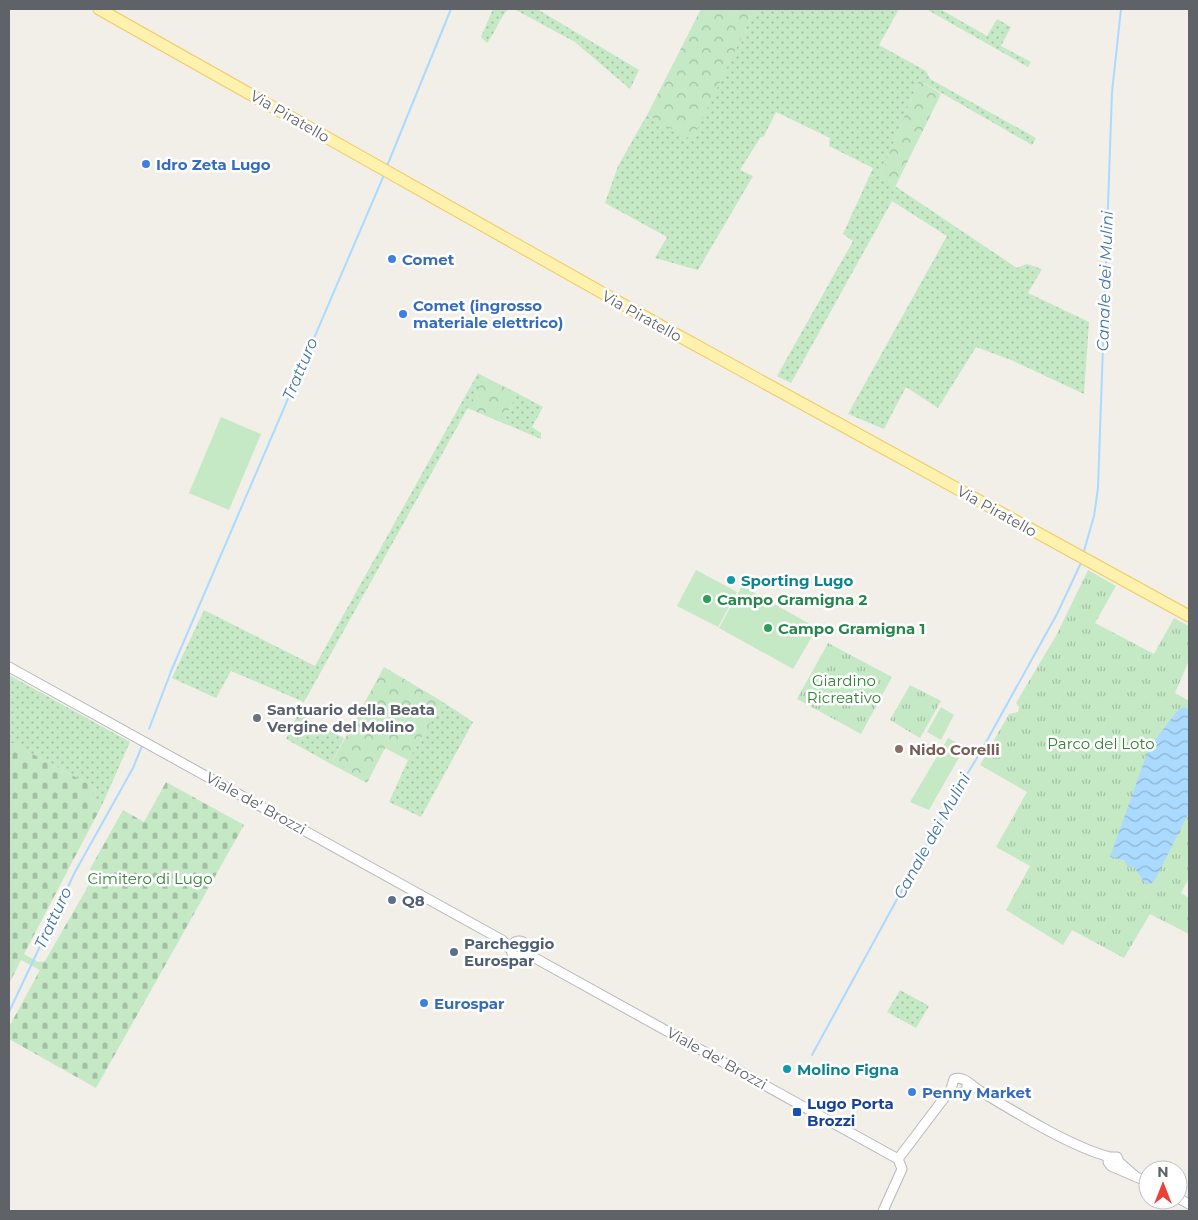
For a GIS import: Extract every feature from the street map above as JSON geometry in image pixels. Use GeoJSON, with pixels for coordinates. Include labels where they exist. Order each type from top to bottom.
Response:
{"type":"FeatureCollection","features":[{"type":"Feature","properties":{"kind":"main road","name":"Via Piratello"},"geometry":{"type":"LineString","coordinates":[[99,9],[678,336],[1189,616]]}},
{"type":"Feature","properties":{"kind":"street","name":"Viale de' Brozzi"},"geometry":{"type":"LineString","coordinates":[[9,667],[502,940],[515,956],[535,958],[898,1159]]}},
{"type":"Feature","properties":{"kind":"street","name":"Viale de' Brozzi"},"geometry":{"type":"LineString","coordinates":[[502,940],[524,942],[535,958]]}},
{"type":"Feature","properties":{"kind":"street"},"geometry":{"type":"LineString","coordinates":[[510,950],[512,944],[516,941]]}},
{"type":"Feature","properties":{"kind":"street"},"geometry":{"type":"LineString","coordinates":[[523,956],[527,947]]}},
{"type":"Feature","properties":{"kind":"street"},"geometry":{"type":"LineString","coordinates":[[953,1091],[951,1083],[956,1078],[963,1078],[966,1087]]}},
{"type":"Feature","properties":{"kind":"street"},"geometry":{"type":"LineString","coordinates":[[953,1091],[960,1094],[966,1087]]}},
{"type":"Feature","properties":{"kind":"street"},"geometry":{"type":"LineString","coordinates":[[966,1087],[983,1092],[1138,1177]]}},
{"type":"Feature","properties":{"kind":"street"},"geometry":{"type":"LineString","coordinates":[[883,1211],[902,1169],[898,1159],[953,1091]]}},
{"type":"Feature","properties":{"kind":"green space"},"geometry":{"type":"Polygon","coordinates":[[[493,9],[509,9],[487,43],[481,37],[493,9]]]}},
{"type":"Feature","properties":{"kind":"green space"},"geometry":{"type":"Polygon","coordinates":[[[514,9],[537,9],[639,70],[630,89],[575,42],[514,9]]]}},
{"type":"Feature","properties":{"kind":"green space"},"geometry":{"type":"Polygon","coordinates":[[[701,9],[755,9],[692,140],[647,115],[701,9]]]}},
{"type":"Feature","properties":{"kind":"green space"},"geometry":{"type":"Polygon","coordinates":[[[755,9],[899,9],[879,45],[926,71],[930,79],[1036,138],[1032,145],[919,80],[880,176],[1017,268],[1027,264],[1042,269],[1028,293],[1089,322],[1084,394],[1011,360],[976,347],[938,408],[906,387],[884,429],[848,414],[947,236],[892,201],[791,383],[777,376],[853,241],[843,234],[873,168],[829,146],[830,138],[776,112],[764,136],[760,138],[740,170],[753,176],[698,270],[655,258],[667,237],[605,203],[618,166],[647,115],[692,139],[755,9]]]}},
{"type":"Feature","properties":{"kind":"green space"},"geometry":{"type":"Polygon","coordinates":[[[926,9],[940,9],[987,36],[997,19],[1011,27],[1001,46],[1031,62],[1028,67],[926,9]]]}},
{"type":"Feature","properties":{"kind":"green space"},"geometry":{"type":"Polygon","coordinates":[[[919,80],[941,94],[895,187],[880,176],[919,80]]]}},
{"type":"Feature","properties":{"kind":"green space"},"geometry":{"type":"Polygon","coordinates":[[[478,373],[485,377],[304,702],[231,671],[216,698],[172,678],[204,610],[315,666],[478,373]]]}},
{"type":"Feature","properties":{"kind":"green space"},"geometry":{"type":"Polygon","coordinates":[[[485,377],[517,393],[503,423],[467,408],[485,377]]]}},
{"type":"Feature","properties":{"kind":"green space"},"geometry":{"type":"Polygon","coordinates":[[[517,393],[543,407],[532,427],[541,433],[541,439],[503,423],[517,393]]]}},
{"type":"Feature","properties":{"kind":"green space"},"geometry":{"type":"Polygon","coordinates":[[[221,417],[261,434],[229,510],[189,493],[221,417]]]}},
{"type":"Feature","properties":{"kind":"green space","name":"Campo Gramigna 2"},"geometry":{"type":"Polygon","coordinates":[[[696,570],[737,592],[718,627],[677,606],[696,570]]]}},
{"type":"Feature","properties":{"kind":"green space","name":"Parco del Loto"},"geometry":{"type":"Polygon","coordinates":[[[1088,570],[1116,586],[1095,623],[1154,654],[1174,618],[1189,626],[1189,660],[1175,693],[1189,701],[1189,878],[1181,893],[1189,898],[1189,934],[1150,914],[1124,958],[1072,930],[1063,945],[1006,910],[1030,866],[996,847],[1027,792],[980,765],[1009,714],[1018,712],[1019,707],[1016,703],[1057,634],[1088,570]]]}},
{"type":"Feature","properties":{"kind":"green space","name":"Campo Gramigna 1"},"geometry":{"type":"Polygon","coordinates":[[[742,586],[817,628],[793,669],[719,628],[742,586]]]}},
{"type":"Feature","properties":{"kind":"green space","name":"Giardino Ricreativo"},"geometry":{"type":"Polygon","coordinates":[[[828,643],[892,677],[861,734],[797,699],[828,643]]]}},
{"type":"Feature","properties":{"kind":"green space"},"geometry":{"type":"Polygon","coordinates":[[[384,667],[443,702],[408,760],[385,748],[367,783],[331,764],[384,667]]]}},
{"type":"Feature","properties":{"kind":"green space"},"geometry":{"type":"Polygon","coordinates":[[[9,675],[130,742],[102,805],[91,798],[96,788],[12,743],[9,745],[9,675]]]}},
{"type":"Feature","properties":{"kind":"green space"},"geometry":{"type":"Polygon","coordinates":[[[910,685],[941,701],[920,738],[890,720],[910,685]]]}},
{"type":"Feature","properties":{"kind":"green space"},"geometry":{"type":"Polygon","coordinates":[[[443,702],[473,722],[421,817],[389,802],[408,760],[443,702]]]}},
{"type":"Feature","properties":{"kind":"green space"},"geometry":{"type":"Polygon","coordinates":[[[941,707],[954,715],[941,740],[927,732],[941,707]]]}},
{"type":"Feature","properties":{"kind":"green space"},"geometry":{"type":"Polygon","coordinates":[[[298,714],[344,738],[331,764],[286,739],[298,714]]]}},
{"type":"Feature","properties":{"kind":"green space"},"geometry":{"type":"Polygon","coordinates":[[[948,738],[965,747],[929,810],[910,802],[948,738]]]}},
{"type":"Feature","properties":{"kind":"green space","name":"Cimitero di Lugo"},"geometry":{"type":"Polygon","coordinates":[[[12,743],[96,788],[91,798],[102,805],[24,954],[38,962],[45,961],[94,876],[90,869],[123,810],[144,822],[166,782],[244,825],[96,1088],[9,1039],[9,1027],[40,970],[21,960],[9,984],[9,745],[12,743]]]}},
{"type":"Feature","properties":{"kind":"green space"},"geometry":{"type":"Polygon","coordinates":[[[900,990],[929,1006],[916,1028],[887,1012],[900,990]]]}},
{"type":"Feature","properties":{"kind":"water"},"geometry":{"type":"Polygon","coordinates":[[[1184,707],[1189,710],[1189,812],[1156,878],[1151,884],[1145,883],[1134,867],[1128,867],[1124,860],[1110,857],[1149,748],[1178,710],[1184,707]]]}},
{"type":"Feature","properties":{"kind":"waterway","name":"Tratturo"},"geometry":{"type":"LineString","coordinates":[[387,166],[451,9]]}},
{"type":"Feature","properties":{"kind":"waterway","name":"Canale dei Mulini"},"geometry":{"type":"LineString","coordinates":[[1084,551],[1094,516],[1098,488],[1112,92],[1121,9]]}},
{"type":"Feature","properties":{"kind":"waterway","name":"Tratturo"},"geometry":{"type":"LineString","coordinates":[[149,729],[172,669],[384,175]]}},
{"type":"Feature","properties":{"kind":"waterway","name":"Canale dei Mulini"},"geometry":{"type":"LineString","coordinates":[[812,1055],[950,802],[980,753],[1057,614],[1080,565]]}},
{"type":"Feature","properties":{"kind":"waterway","name":"Tratturo"},"geometry":{"type":"LineString","coordinates":[[9,1012],[75,872],[133,768],[142,746]]}},
{"type":"Feature","properties":{"kind":"place","name":"Idro Zeta Lugo"},"geometry":{"type":"Point","coordinates":[146,164]}},
{"type":"Feature","properties":{"kind":"place","name":"Comet"},"geometry":{"type":"Point","coordinates":[392,259]}},
{"type":"Feature","properties":{"kind":"place","name":"Comet (ingrosso materiale elettrico)"},"geometry":{"type":"Point","coordinates":[403,314]}},
{"type":"Feature","properties":{"kind":"place","name":"Sporting Lugo"},"geometry":{"type":"Point","coordinates":[731,580]}},
{"type":"Feature","properties":{"kind":"place","name":"Campo Gramigna 2"},"geometry":{"type":"Point","coordinates":[707,599]}},
{"type":"Feature","properties":{"kind":"place","name":"Campo Gramigna 1"},"geometry":{"type":"Point","coordinates":[768,628]}},
{"type":"Feature","properties":{"kind":"place","name":"Santuario della Beata Vergine del Molino"},"geometry":{"type":"Point","coordinates":[257,718]}},
{"type":"Feature","properties":{"kind":"place","name":"Nido Corelli"},"geometry":{"type":"Point","coordinates":[899,749]}},
{"type":"Feature","properties":{"kind":"place","name":"Q8"},"geometry":{"type":"Point","coordinates":[392,900]}},
{"type":"Feature","properties":{"kind":"place","name":"Parcheggio Eurospar"},"geometry":{"type":"Point","coordinates":[454,952]}},
{"type":"Feature","properties":{"kind":"place","name":"Eurospar"},"geometry":{"type":"Point","coordinates":[424,1003]}},
{"type":"Feature","properties":{"kind":"place","name":"Molino Figna"},"geometry":{"type":"Point","coordinates":[787,1069]}},
{"type":"Feature","properties":{"kind":"place","name":"Penny Market"},"geometry":{"type":"Point","coordinates":[912,1092]}},
{"type":"Feature","properties":{"kind":"place","name":"Lugo Porta Brozzi"},"geometry":{"type":"Point","coordinates":[797,1112]}}]}
